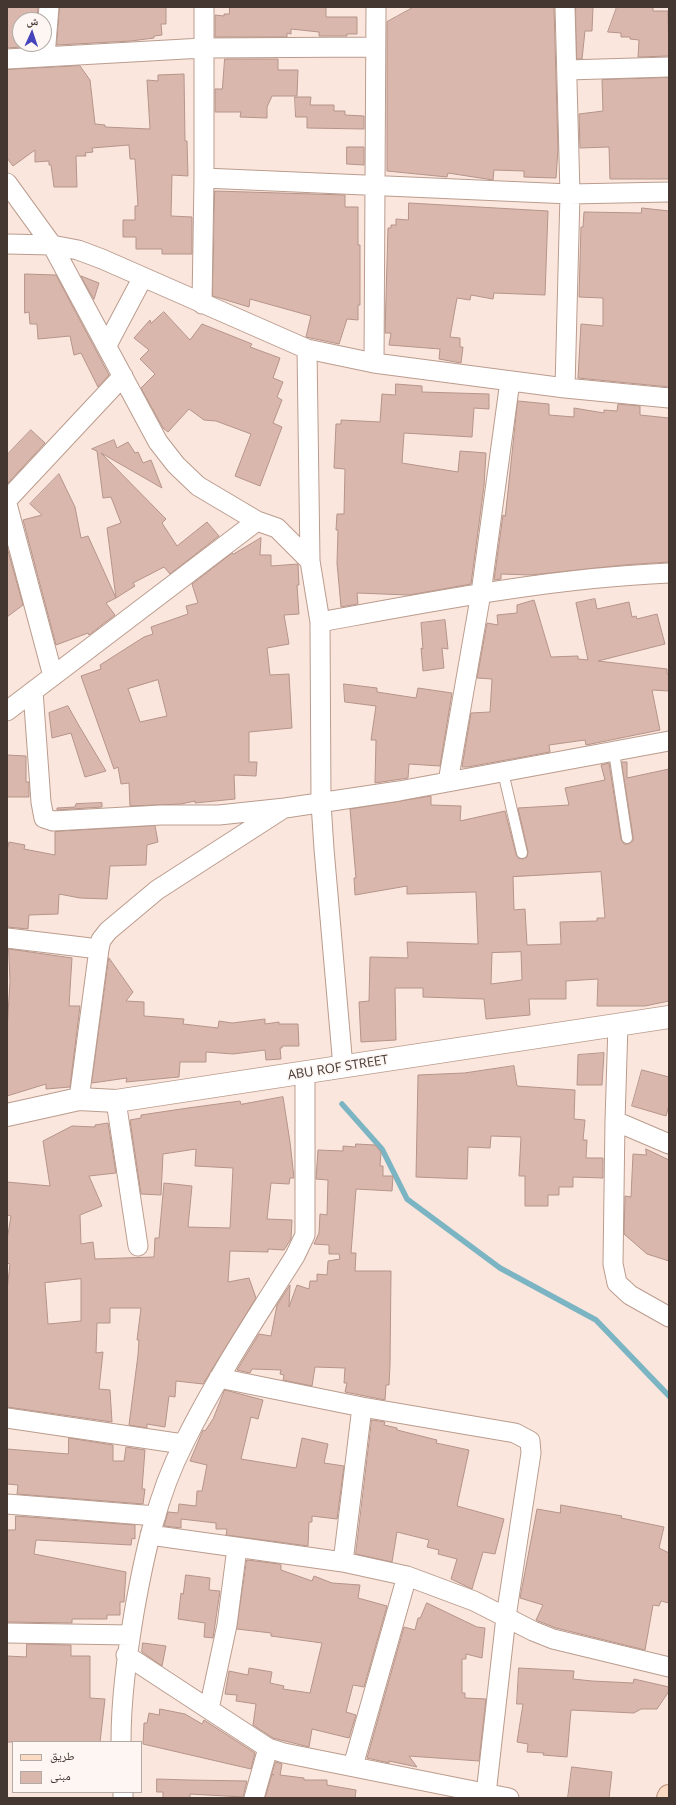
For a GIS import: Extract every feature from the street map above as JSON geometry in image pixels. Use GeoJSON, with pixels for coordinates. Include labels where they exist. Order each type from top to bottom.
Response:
{"type":"FeatureCollection","features":[{"type":"Feature","properties":{"kind":"street"},"geometry":{"type":"LineString","coordinates":[[45,56],[49,7]]}},
{"type":"Feature","properties":{"kind":"street"},"geometry":{"type":"LineString","coordinates":[[202,304],[204,7]]}},
{"type":"Feature","properties":{"kind":"street"},"geometry":{"type":"LineString","coordinates":[[565,7],[570,194],[565,388]]}},
{"type":"Feature","properties":{"kind":"street"},"geometry":{"type":"LineString","coordinates":[[374,364],[375,47],[380,9]]}},
{"type":"Feature","properties":{"kind":"street"},"geometry":{"type":"LineString","coordinates":[[7,59],[203,48],[375,47]]}},
{"type":"Feature","properties":{"kind":"street"},"geometry":{"type":"LineString","coordinates":[[567,70],[669,67]]}},
{"type":"Feature","properties":{"kind":"street"},"geometry":{"type":"LineString","coordinates":[[204,178],[375,184],[570,194],[669,192]]}},
{"type":"Feature","properties":{"kind":"street"},"geometry":{"type":"LineString","coordinates":[[7,183],[52,245],[158,442],[176,466],[198,486],[257,521],[277,528],[310,561]]}},
{"type":"Feature","properties":{"kind":"street"},"geometry":{"type":"LineString","coordinates":[[7,244],[52,245],[78,250],[102,258],[202,304],[307,349],[374,364],[565,388],[669,398]]}},
{"type":"Feature","properties":{"kind":"street"},"geometry":{"type":"LineString","coordinates":[[107,345],[143,277]]}},
{"type":"Feature","properties":{"kind":"street"},"geometry":{"type":"LineString","coordinates":[[307,349],[310,561],[320,622],[321,803],[343,1067]]}},
{"type":"Feature","properties":{"kind":"street"},"geometry":{"type":"LineString","coordinates":[[7,500],[123,376]]}},
{"type":"Feature","properties":{"kind":"street"},"geometry":{"type":"LineString","coordinates":[[448,782],[481,593],[510,381]]}},
{"type":"Feature","properties":{"kind":"street"},"geometry":{"type":"LineString","coordinates":[[7,504],[53,676]]}},
{"type":"Feature","properties":{"kind":"street"},"geometry":{"type":"LineString","coordinates":[[7,711],[257,521]]}},
{"type":"Feature","properties":{"kind":"street"},"geometry":{"type":"LineString","coordinates":[[320,622],[481,593],[595,578],[669,573]]}},
{"type":"Feature","properties":{"kind":"street"},"geometry":{"type":"LineString","coordinates":[[33,692],[41,802],[44,818],[53,821],[161,814],[219,814],[285,808],[448,782],[669,741]]}},
{"type":"Feature","properties":{"kind":"street"},"geometry":{"type":"LineString","coordinates":[[79,1098],[101,940],[108,931],[157,890],[285,808]]}},
{"type":"Feature","properties":{"kind":"street"},"geometry":{"type":"LineString","coordinates":[[7,938],[99,949]]}},
{"type":"Feature","properties":{"kind":"street","name":"ABU ROF STREET"},"geometry":{"type":"LineString","coordinates":[[7,1115],[79,1098],[116,1101],[669,1017]]}},
{"type":"Feature","properties":{"kind":"street"},"geometry":{"type":"LineString","coordinates":[[618,1024],[613,1264],[617,1283],[630,1294],[669,1317]]}},
{"type":"Feature","properties":{"kind":"street"},"geometry":{"type":"LineString","coordinates":[[121,1741],[121,1710],[126,1655],[140,1576],[156,1516],[183,1444],[219,1378],[295,1256],[304,1235],[305,1073]]}},
{"type":"Feature","properties":{"kind":"street"},"geometry":{"type":"LineString","coordinates":[[116,1101],[138,1246]]}},
{"type":"Feature","properties":{"kind":"street"},"geometry":{"type":"LineString","coordinates":[[615,1121],[669,1144]]}},
{"type":"Feature","properties":{"kind":"street"},"geometry":{"type":"LineString","coordinates":[[219,1378],[362,1406],[515,1433],[530,1441],[531,1453],[506,1617],[486,1794]]}},
{"type":"Feature","properties":{"kind":"street"},"geometry":{"type":"LineString","coordinates":[[343,1562],[362,1406]]}},
{"type":"Feature","properties":{"kind":"street"},"geometry":{"type":"LineString","coordinates":[[7,1418],[183,1444]]}},
{"type":"Feature","properties":{"kind":"street"},"geometry":{"type":"LineString","coordinates":[[7,1504],[156,1516]]}},
{"type":"Feature","properties":{"kind":"street"},"geometry":{"type":"LineString","coordinates":[[150,1535],[343,1562],[407,1576],[474,1600],[553,1639],[669,1667]]}},
{"type":"Feature","properties":{"kind":"street"},"geometry":{"type":"LineString","coordinates":[[209,1709],[227,1625],[236,1548]]}},
{"type":"Feature","properties":{"kind":"street"},"geometry":{"type":"LineString","coordinates":[[353,1766],[407,1576]]}},
{"type":"Feature","properties":{"kind":"street"},"geometry":{"type":"LineString","coordinates":[[7,1633],[130,1635]]}},
{"type":"Feature","properties":{"kind":"street"},"geometry":{"type":"LineString","coordinates":[[126,1655],[268,1748],[284,1753],[509,1798]]}},
{"type":"Feature","properties":{"kind":"street"},"geometry":{"type":"LineString","coordinates":[[254,1798],[268,1748]]}},
{"type":"Feature","properties":{"kind":"lane"},"geometry":{"type":"LineString","coordinates":[[614,752],[627,838]]}},
{"type":"Feature","properties":{"kind":"lane"},"geometry":{"type":"LineString","coordinates":[[503,772],[522,853]]}},
{"type":"Feature","properties":{"kind":"building"},"geometry":{"type":"Polygon","coordinates":[[[7,7],[38,7],[38,12],[12,12],[12,48],[7,48],[7,7]]]}},
{"type":"Feature","properties":{"kind":"building"},"geometry":{"type":"Polygon","coordinates":[[[60,7],[166,7],[166,24],[161,24],[162,35],[154,36],[154,38],[131,41],[57,45],[60,7]]]}},
{"type":"Feature","properties":{"kind":"building"},"geometry":{"type":"Polygon","coordinates":[[[230,7],[326,7],[326,17],[357,17],[357,34],[347,34],[347,36],[319,36],[319,32],[291,29],[291,34],[287,33],[287,37],[215,37],[215,15],[224,16],[224,14],[229,14],[230,7]]]}},
{"type":"Feature","properties":{"kind":"building"},"geometry":{"type":"Polygon","coordinates":[[[414,7],[554,7],[558,149],[556,178],[524,177],[524,171],[494,170],[493,180],[448,173],[447,177],[387,171],[387,22],[414,7]]]}},
{"type":"Feature","properties":{"kind":"building"},"geometry":{"type":"Polygon","coordinates":[[[576,7],[593,7],[592,31],[585,31],[582,59],[577,59],[576,7]]]}},
{"type":"Feature","properties":{"kind":"building"},"geometry":{"type":"Polygon","coordinates":[[[617,7],[653,7],[653,11],[668,11],[669,56],[638,57],[639,40],[630,39],[630,37],[621,37],[621,33],[608,32],[617,7]]]}},
{"type":"Feature","properties":{"kind":"building"},"geometry":{"type":"Polygon","coordinates":[[[225,59],[278,59],[278,70],[298,70],[297,96],[272,96],[267,107],[267,118],[240,117],[241,112],[215,112],[215,89],[222,89],[225,59]]]}},
{"type":"Feature","properties":{"kind":"building"},"geometry":{"type":"Polygon","coordinates":[[[80,66],[90,80],[95,124],[105,125],[105,127],[150,129],[147,80],[158,81],[158,75],[184,74],[185,141],[187,141],[188,176],[172,175],[171,216],[192,217],[192,254],[162,254],[162,249],[136,249],[136,237],[123,237],[123,220],[135,220],[135,206],[138,206],[135,159],[130,159],[129,145],[92,148],[93,152],[85,153],[86,156],[76,156],[77,187],[54,187],[51,165],[49,165],[49,161],[35,162],[35,150],[13,166],[7,158],[7,70],[80,66]]]}},
{"type":"Feature","properties":{"kind":"building"},"geometry":{"type":"Polygon","coordinates":[[[669,78],[669,179],[610,179],[609,147],[580,148],[579,114],[603,111],[602,80],[669,78]]]}},
{"type":"Feature","properties":{"kind":"building"},"geometry":{"type":"Polygon","coordinates":[[[295,97],[311,97],[310,105],[334,105],[334,111],[345,111],[345,115],[364,116],[364,129],[307,128],[307,117],[296,117],[295,97]]]}},
{"type":"Feature","properties":{"kind":"building"},"geometry":{"type":"Polygon","coordinates":[[[347,147],[364,147],[364,165],[347,164],[347,147]]]}},
{"type":"Feature","properties":{"kind":"building"},"geometry":{"type":"Polygon","coordinates":[[[215,191],[345,195],[345,207],[358,207],[358,245],[360,245],[360,305],[358,305],[358,320],[347,319],[339,344],[306,337],[311,316],[250,299],[249,307],[213,296],[215,191]]]}},
{"type":"Feature","properties":{"kind":"building"},"geometry":{"type":"Polygon","coordinates":[[[409,203],[548,211],[545,295],[494,293],[493,299],[471,295],[470,300],[457,298],[450,337],[460,338],[460,347],[463,347],[461,363],[439,359],[440,349],[389,345],[391,333],[385,333],[388,228],[391,228],[391,225],[396,225],[396,219],[408,220],[409,203]]]}},
{"type":"Feature","properties":{"kind":"building"},"geometry":{"type":"Polygon","coordinates":[[[642,208],[669,211],[669,387],[578,378],[581,324],[603,326],[603,298],[579,297],[581,227],[583,227],[584,212],[641,213],[642,208]]]}},
{"type":"Feature","properties":{"kind":"building"},"geometry":{"type":"Polygon","coordinates":[[[25,274],[56,275],[109,375],[98,387],[81,353],[74,355],[70,336],[38,339],[37,324],[30,324],[29,312],[25,313],[25,274]]]}},
{"type":"Feature","properties":{"kind":"building"},"geometry":{"type":"Polygon","coordinates":[[[81,276],[99,283],[94,299],[81,276]]]}},
{"type":"Feature","properties":{"kind":"building"},"geometry":{"type":"Polygon","coordinates":[[[164,312],[190,340],[202,324],[252,344],[250,347],[280,358],[273,378],[283,382],[277,397],[282,400],[273,423],[282,427],[260,486],[235,476],[251,434],[216,421],[204,420],[189,409],[168,432],[163,428],[141,388],[155,374],[140,359],[149,350],[134,338],[150,320],[151,323],[164,312]]]}},
{"type":"Feature","properties":{"kind":"building"},"geometry":{"type":"Polygon","coordinates":[[[396,384],[422,386],[422,392],[489,394],[489,409],[474,408],[472,437],[404,433],[402,463],[458,472],[460,451],[486,453],[484,486],[471,584],[409,595],[357,593],[358,604],[341,607],[337,563],[338,530],[336,530],[337,514],[344,514],[345,469],[334,468],[336,424],[341,424],[341,420],[380,422],[382,394],[395,395],[396,384]]]}},
{"type":"Feature","properties":{"kind":"building"},"geometry":{"type":"Polygon","coordinates":[[[518,401],[549,404],[549,415],[574,417],[574,408],[604,413],[604,410],[617,411],[618,404],[640,406],[640,415],[669,418],[669,562],[624,565],[531,575],[501,574],[501,579],[494,580],[503,515],[505,516],[518,401]]]}},
{"type":"Feature","properties":{"kind":"building"},"geometry":{"type":"Polygon","coordinates":[[[31,430],[45,443],[7,484],[7,455],[31,430]]]}},
{"type":"Feature","properties":{"kind":"building"},"geometry":{"type":"Polygon","coordinates":[[[114,440],[117,448],[128,442],[135,453],[138,452],[143,463],[151,460],[162,488],[101,453],[166,519],[162,523],[177,546],[207,522],[219,536],[170,574],[164,567],[133,583],[135,586],[116,598],[107,528],[121,523],[111,497],[103,498],[97,451],[92,449],[114,440]]]}},
{"type":"Feature","properties":{"kind":"building"},"geometry":{"type":"Polygon","coordinates":[[[59,474],[75,507],[81,538],[88,536],[116,598],[106,603],[115,615],[89,635],[88,633],[56,645],[23,520],[42,515],[30,504],[59,474]]]}},
{"type":"Feature","properties":{"kind":"building"},"geometry":{"type":"Polygon","coordinates":[[[261,538],[260,555],[271,555],[271,566],[298,564],[299,585],[297,585],[299,614],[284,615],[289,644],[267,648],[270,675],[289,674],[292,728],[249,732],[249,762],[257,762],[256,776],[234,775],[235,799],[195,803],[195,801],[181,804],[130,806],[129,783],[121,784],[118,767],[114,769],[81,676],[101,669],[100,665],[144,637],[153,634],[151,627],[188,614],[186,606],[198,603],[192,584],[232,553],[233,554],[261,538]],[[158,680],[128,689],[140,722],[167,716],[158,680]]]}},
{"type":"Feature","properties":{"kind":"building"},"geometry":{"type":"Polygon","coordinates":[[[7,547],[23,605],[7,617],[7,547]]]}},
{"type":"Feature","properties":{"kind":"building"},"geometry":{"type":"Polygon","coordinates":[[[595,599],[597,609],[629,602],[632,617],[636,616],[637,619],[657,614],[665,644],[598,661],[667,669],[667,674],[669,674],[669,691],[652,690],[660,730],[586,745],[585,740],[549,745],[550,752],[462,767],[471,713],[490,712],[492,679],[477,678],[487,623],[498,625],[497,615],[517,613],[517,605],[534,600],[551,657],[578,656],[578,659],[588,660],[576,603],[595,599]]]}},
{"type":"Feature","properties":{"kind":"building"},"geometry":{"type":"Polygon","coordinates":[[[445,620],[448,649],[442,648],[444,668],[423,671],[421,623],[445,620]]]}},
{"type":"Feature","properties":{"kind":"building"},"geometry":{"type":"Polygon","coordinates":[[[344,684],[377,688],[377,692],[416,698],[418,688],[452,693],[440,766],[409,764],[408,778],[375,783],[376,740],[371,740],[376,706],[345,702],[344,684]]]}},
{"type":"Feature","properties":{"kind":"building"},"geometry":{"type":"Polygon","coordinates":[[[68,706],[106,771],[85,777],[71,733],[52,738],[49,713],[68,706]]]}},
{"type":"Feature","properties":{"kind":"building"},"geometry":{"type":"Polygon","coordinates":[[[7,755],[26,756],[26,782],[29,782],[29,797],[7,797],[7,755]]]}},
{"type":"Feature","properties":{"kind":"building"},"geometry":{"type":"Polygon","coordinates":[[[622,762],[627,762],[627,778],[669,769],[669,1001],[645,1006],[597,1006],[598,979],[566,981],[566,999],[529,999],[530,1015],[486,1019],[484,999],[423,997],[423,988],[395,988],[396,1040],[361,1042],[359,1002],[369,1001],[370,957],[408,958],[407,942],[478,944],[476,892],[407,894],[407,886],[355,895],[354,878],[356,878],[350,809],[431,796],[431,805],[461,806],[460,821],[505,811],[516,854],[518,858],[523,859],[527,857],[528,852],[518,808],[569,805],[565,788],[605,780],[601,765],[609,763],[621,839],[624,844],[628,844],[633,841],[622,762]],[[601,872],[513,877],[514,910],[525,909],[527,945],[561,944],[560,922],[597,921],[597,918],[605,918],[601,872]],[[521,952],[492,953],[491,984],[522,980],[521,952]]]}},
{"type":"Feature","properties":{"kind":"building"},"geometry":{"type":"Polygon","coordinates":[[[102,803],[102,807],[57,810],[57,808],[75,807],[76,804],[102,803]]]}},
{"type":"Feature","properties":{"kind":"building"},"geometry":{"type":"Polygon","coordinates":[[[155,826],[158,842],[147,845],[146,865],[110,866],[107,899],[80,898],[59,894],[58,914],[29,915],[28,929],[7,927],[7,850],[9,842],[25,845],[24,849],[55,855],[55,832],[155,826]]]}},
{"type":"Feature","properties":{"kind":"building"},"geometry":{"type":"Polygon","coordinates":[[[9,949],[72,958],[69,1006],[80,1006],[70,1087],[46,1089],[46,1084],[7,1096],[7,1030],[10,982],[9,949]]]}},
{"type":"Feature","properties":{"kind":"building"},"geometry":{"type":"Polygon","coordinates":[[[109,958],[133,992],[126,1001],[144,1002],[144,1016],[184,1019],[183,1024],[218,1028],[219,1021],[232,1023],[265,1019],[265,1024],[279,1022],[279,1024],[298,1024],[299,1046],[282,1046],[282,1048],[280,1048],[281,1059],[266,1060],[265,1050],[233,1054],[206,1052],[206,1062],[180,1062],[179,1077],[126,1082],[127,1078],[92,1083],[109,958]]]}},
{"type":"Feature","properties":{"kind":"building"},"geometry":{"type":"Polygon","coordinates":[[[604,1053],[602,1085],[577,1085],[578,1055],[604,1053]]]}},
{"type":"Feature","properties":{"kind":"building"},"geometry":{"type":"Polygon","coordinates":[[[514,1066],[517,1086],[575,1090],[574,1119],[585,1120],[583,1140],[587,1140],[586,1158],[603,1158],[603,1178],[573,1177],[573,1187],[559,1187],[559,1195],[548,1195],[548,1206],[525,1206],[525,1176],[519,1176],[521,1137],[491,1136],[490,1148],[468,1147],[467,1179],[416,1177],[418,1075],[464,1073],[514,1066]]]}},
{"type":"Feature","properties":{"kind":"building"},"geometry":{"type":"Polygon","coordinates":[[[642,1070],[669,1077],[669,1105],[666,1116],[632,1106],[642,1070]]]}},
{"type":"Feature","properties":{"kind":"building"},"geometry":{"type":"Polygon","coordinates":[[[283,1097],[294,1178],[290,1178],[289,1184],[271,1183],[267,1219],[292,1220],[291,1239],[284,1250],[268,1249],[268,1252],[230,1251],[228,1282],[249,1278],[256,1298],[203,1384],[176,1381],[175,1397],[169,1396],[165,1427],[147,1424],[147,1428],[129,1425],[138,1355],[139,1340],[137,1340],[141,1308],[110,1308],[110,1323],[97,1323],[96,1353],[103,1352],[99,1389],[110,1390],[112,1422],[7,1407],[7,1290],[10,1264],[7,1263],[7,1240],[11,1216],[7,1215],[7,1182],[50,1186],[43,1141],[72,1126],[95,1127],[95,1125],[108,1123],[116,1173],[89,1176],[102,1206],[80,1215],[81,1244],[93,1242],[95,1259],[154,1257],[155,1238],[159,1238],[164,1183],[192,1186],[188,1227],[230,1228],[233,1168],[195,1166],[196,1149],[163,1154],[161,1195],[141,1194],[130,1120],[141,1118],[141,1115],[188,1108],[240,1101],[241,1104],[283,1097]],[[81,1279],[45,1283],[48,1324],[81,1321],[81,1279]]]}},
{"type":"Feature","properties":{"kind":"building"},"geometry":{"type":"Polygon","coordinates":[[[356,1144],[375,1145],[381,1152],[380,1166],[383,1166],[383,1176],[393,1176],[392,1191],[356,1189],[351,1253],[356,1253],[355,1271],[391,1271],[390,1365],[389,1385],[386,1385],[385,1400],[345,1392],[347,1383],[344,1383],[345,1368],[315,1367],[312,1386],[283,1380],[284,1375],[280,1374],[281,1370],[252,1369],[250,1373],[237,1370],[259,1334],[271,1336],[277,1305],[290,1285],[289,1307],[297,1285],[309,1289],[310,1281],[317,1281],[317,1274],[327,1275],[328,1261],[340,1259],[339,1254],[329,1254],[329,1245],[314,1244],[319,1233],[320,1214],[327,1215],[328,1180],[316,1179],[318,1150],[343,1151],[343,1146],[355,1147],[356,1144]]]}},
{"type":"Feature","properties":{"kind":"building"},"geometry":{"type":"Polygon","coordinates":[[[646,1149],[669,1160],[669,1261],[647,1254],[624,1234],[625,1196],[631,1197],[633,1154],[646,1155],[646,1149]]]}},
{"type":"Feature","properties":{"kind":"building"},"geometry":{"type":"Polygon","coordinates":[[[225,1390],[263,1400],[258,1419],[251,1417],[241,1459],[296,1468],[302,1438],[328,1444],[324,1463],[344,1466],[337,1519],[312,1516],[312,1522],[309,1522],[308,1546],[226,1535],[227,1529],[216,1529],[216,1523],[181,1519],[181,1528],[164,1526],[168,1512],[178,1513],[179,1504],[196,1506],[197,1491],[202,1491],[207,1465],[190,1461],[203,1430],[205,1431],[213,1419],[225,1390]]]}},
{"type":"Feature","properties":{"kind":"building"},"geometry":{"type":"Polygon","coordinates":[[[372,1420],[385,1422],[384,1425],[397,1428],[397,1430],[437,1440],[436,1443],[469,1450],[457,1506],[504,1519],[495,1554],[483,1552],[472,1589],[451,1579],[457,1559],[438,1554],[439,1550],[427,1547],[429,1540],[397,1532],[392,1562],[356,1554],[372,1420]]]}},
{"type":"Feature","properties":{"kind":"building"},"geometry":{"type":"Polygon","coordinates":[[[69,1438],[113,1445],[113,1461],[124,1461],[126,1447],[145,1450],[142,1489],[145,1489],[143,1504],[17,1494],[18,1485],[7,1484],[7,1449],[68,1454],[69,1438]]]}},
{"type":"Feature","properties":{"kind":"building"},"geometry":{"type":"Polygon","coordinates":[[[561,1505],[622,1516],[621,1518],[664,1527],[659,1548],[669,1553],[669,1603],[661,1601],[659,1606],[653,1605],[645,1650],[556,1628],[538,1621],[536,1620],[543,1605],[520,1598],[537,1509],[560,1513],[561,1505]]]}},
{"type":"Feature","properties":{"kind":"building"},"geometry":{"type":"Polygon","coordinates":[[[16,1516],[135,1525],[135,1539],[132,1538],[131,1545],[36,1540],[34,1554],[126,1572],[124,1602],[120,1602],[120,1615],[107,1615],[107,1619],[72,1619],[72,1623],[7,1622],[7,1530],[15,1530],[16,1516]]]}},
{"type":"Feature","properties":{"kind":"building"},"geometry":{"type":"Polygon","coordinates":[[[247,1560],[279,1564],[281,1565],[281,1570],[312,1581],[314,1576],[332,1583],[360,1585],[358,1598],[387,1606],[364,1687],[353,1685],[346,1712],[356,1715],[349,1738],[312,1729],[309,1747],[273,1738],[253,1725],[256,1704],[236,1701],[237,1695],[225,1694],[229,1671],[248,1675],[249,1668],[272,1672],[270,1683],[284,1686],[283,1689],[310,1693],[322,1643],[271,1636],[271,1633],[237,1629],[247,1560]]]}},
{"type":"Feature","properties":{"kind":"building"},"geometry":{"type":"Polygon","coordinates":[[[186,1575],[210,1578],[209,1590],[220,1591],[213,1638],[204,1637],[205,1623],[178,1619],[181,1593],[183,1594],[186,1575]]]}},
{"type":"Feature","properties":{"kind":"building"},"geometry":{"type":"Polygon","coordinates":[[[427,1603],[477,1627],[485,1628],[482,1658],[466,1654],[466,1659],[462,1659],[462,1693],[465,1693],[465,1698],[486,1699],[479,1761],[409,1756],[417,1767],[367,1758],[404,1627],[415,1630],[418,1618],[420,1618],[427,1603]]]}},
{"type":"Feature","properties":{"kind":"building"},"geometry":{"type":"Polygon","coordinates":[[[143,1643],[166,1646],[162,1666],[142,1652],[143,1643]]]}},
{"type":"Feature","properties":{"kind":"building"},"geometry":{"type":"Polygon","coordinates":[[[27,1644],[71,1645],[71,1656],[90,1656],[90,1698],[105,1699],[100,1741],[7,1742],[7,1656],[26,1657],[27,1644]]]}},
{"type":"Feature","properties":{"kind":"building"},"geometry":{"type":"Polygon","coordinates":[[[519,1668],[574,1671],[573,1679],[592,1681],[633,1683],[634,1679],[669,1687],[669,1691],[657,1709],[641,1709],[634,1713],[571,1710],[567,1757],[543,1755],[544,1753],[527,1752],[528,1744],[517,1742],[523,1704],[517,1704],[519,1668]]]}},
{"type":"Feature","properties":{"kind":"building"},"geometry":{"type":"Polygon","coordinates":[[[160,1709],[185,1714],[202,1724],[204,1720],[255,1753],[251,1769],[143,1744],[144,1723],[147,1723],[149,1713],[159,1715],[160,1709]]]}},
{"type":"Feature","properties":{"kind":"building"},"geometry":{"type":"Polygon","coordinates":[[[276,1762],[282,1764],[280,1775],[304,1778],[304,1780],[327,1780],[327,1785],[356,1790],[355,1798],[265,1798],[276,1762]]]}},
{"type":"Feature","properties":{"kind":"building"},"geometry":{"type":"Polygon","coordinates":[[[572,1767],[612,1772],[609,1798],[568,1798],[572,1767]]]}},
{"type":"Feature","properties":{"kind":"building"},"geometry":{"type":"Polygon","coordinates":[[[157,1779],[247,1781],[243,1797],[190,1794],[190,1798],[163,1798],[163,1792],[157,1792],[157,1779]]]}},
{"type":"Feature","properties":{"kind":"waterway"},"geometry":{"type":"LineString","coordinates":[[342,1104],[382,1149],[407,1199],[500,1268],[596,1320],[669,1396]]}}]}
